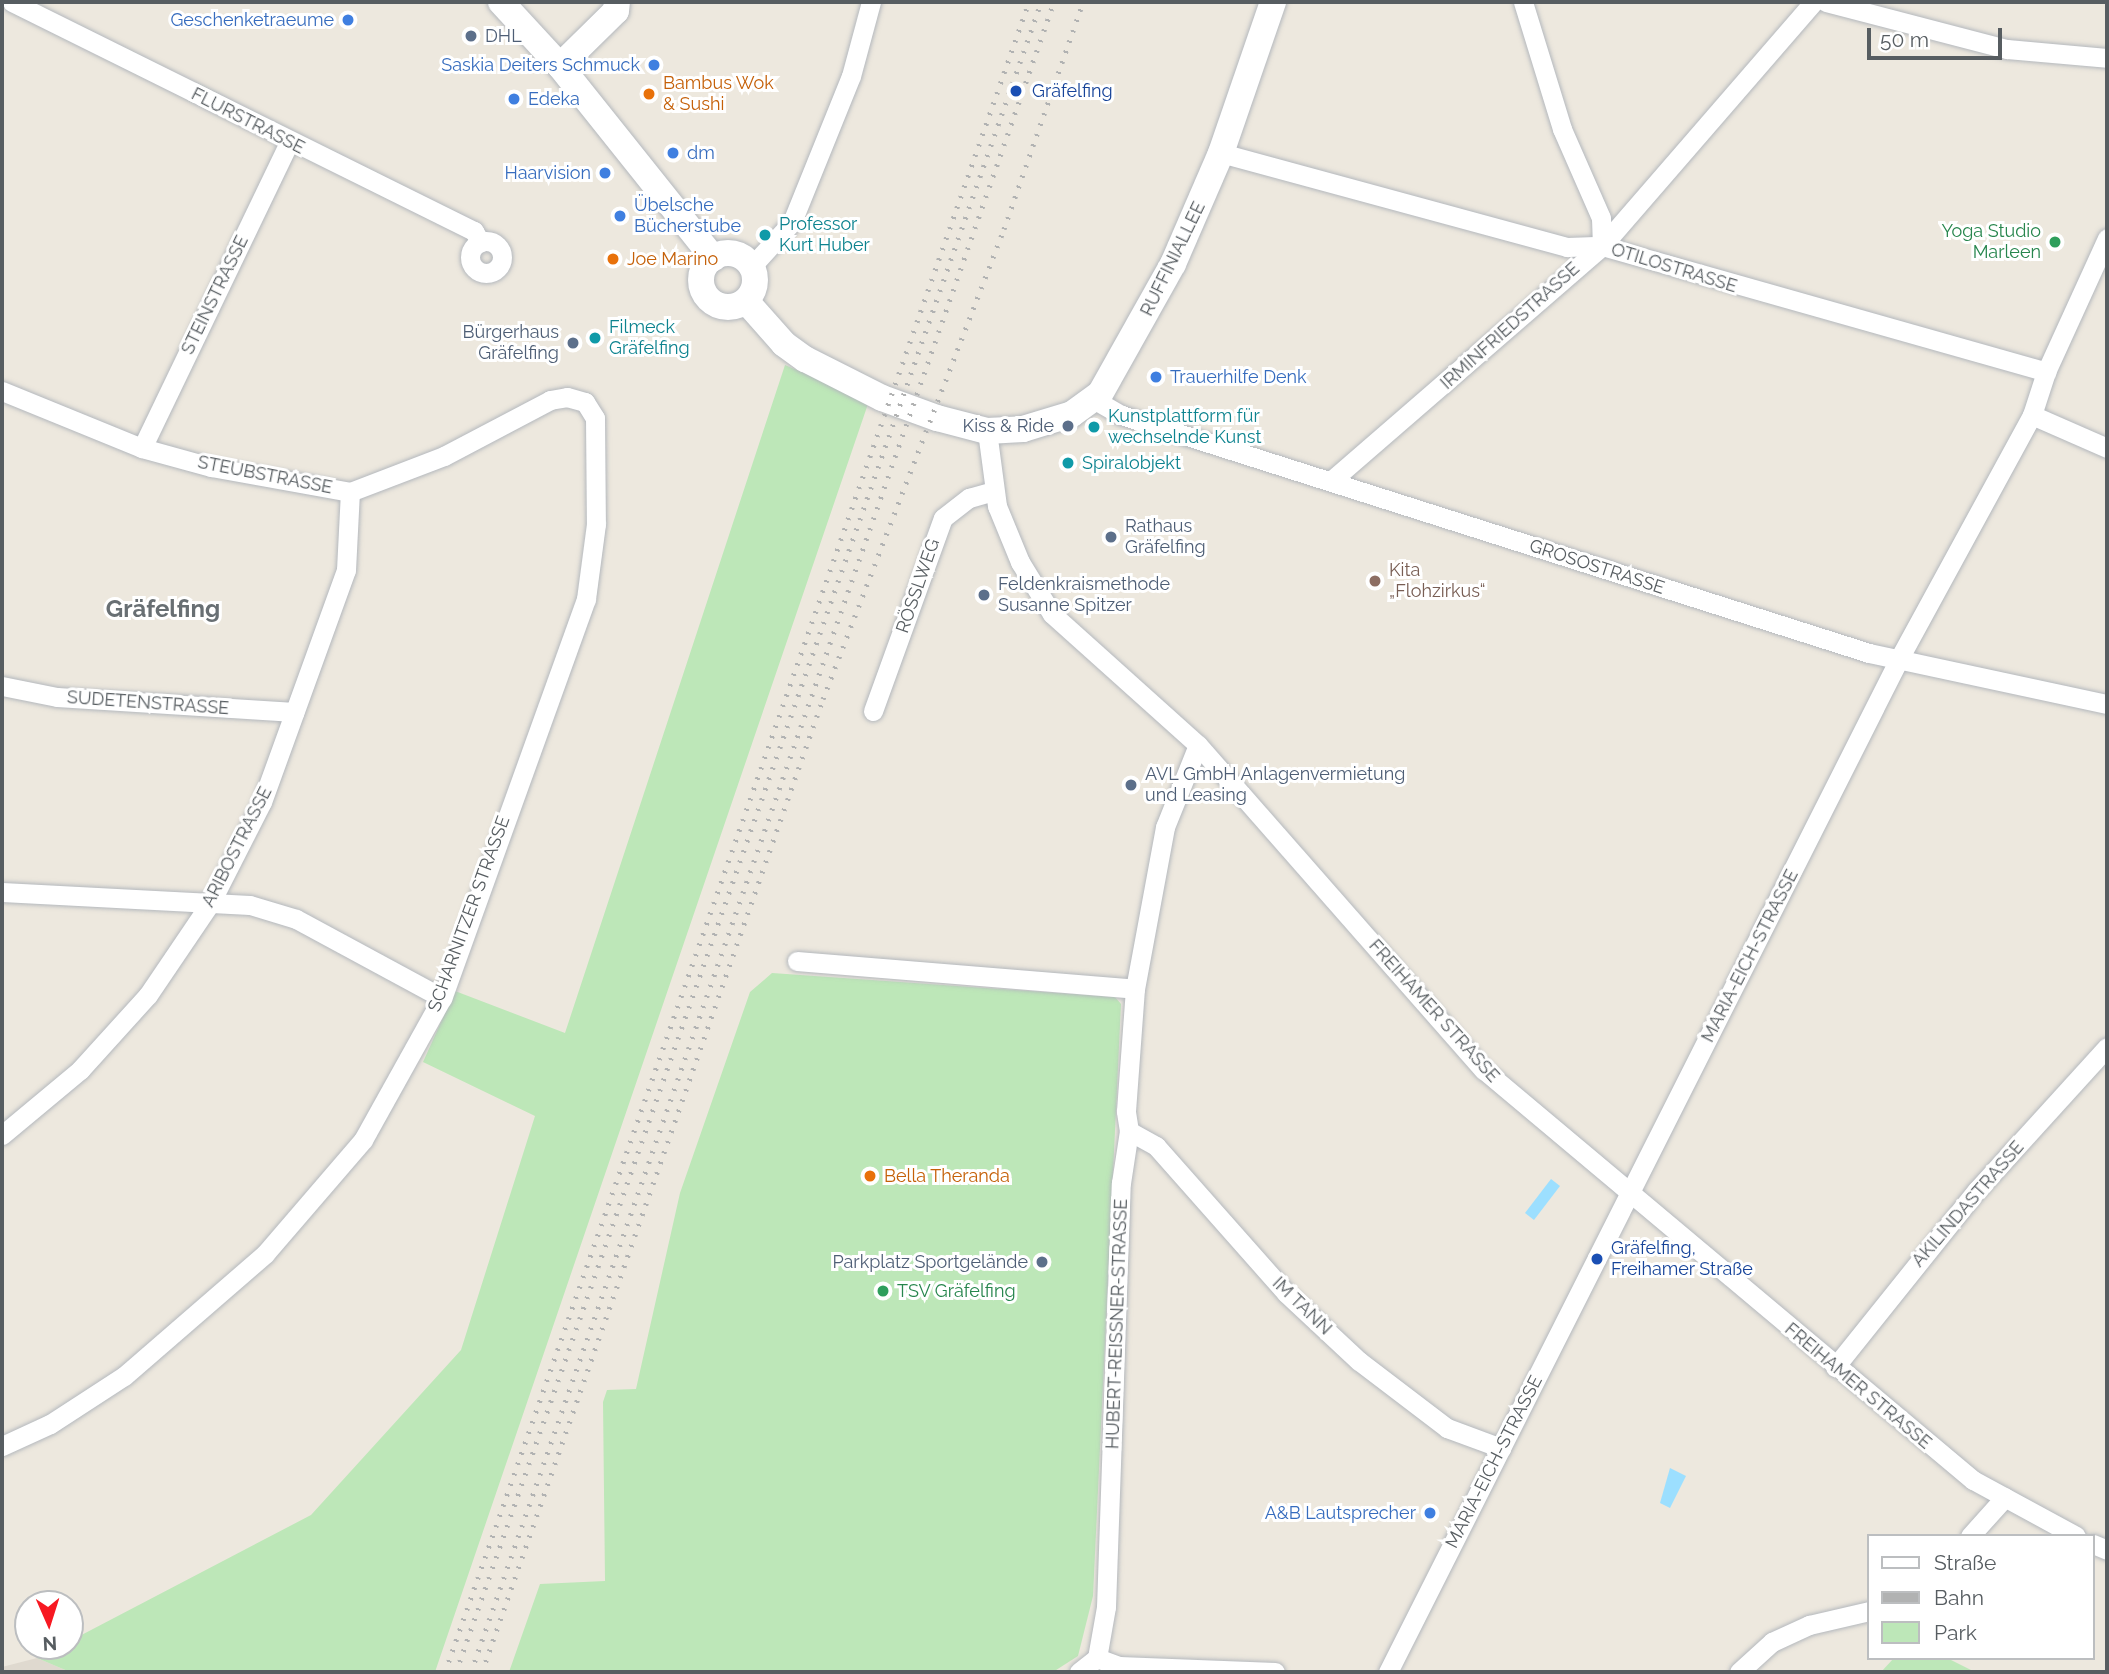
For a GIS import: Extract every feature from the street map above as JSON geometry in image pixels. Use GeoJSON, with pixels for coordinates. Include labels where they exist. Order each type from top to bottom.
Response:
{"type":"FeatureCollection","features":[{"type":"Feature","properties":{"kind":"street","name":"FLURSTRASSE"},"geometry":{"type":"LineString","coordinates":[[12,2],[289,142],[474,230],[480,242]]}},
{"type":"Feature","properties":{"kind":"street"},"geometry":{"type":"LineString","coordinates":[[501,2],[560,66],[713,258]]}},
{"type":"Feature","properties":{"kind":"street"},"geometry":{"type":"LineString","coordinates":[[560,66],[615,11],[617,2]]}},
{"type":"Feature","properties":{"kind":"street"},"geometry":{"type":"LineString","coordinates":[[752,266],[792,222],[850,76],[871,2]]}},
{"type":"Feature","properties":{"kind":"street","name":"RUFFINIALLEE"},"geometry":{"type":"LineString","coordinates":[[1096,400],[1156,300],[1221,153],[1273,2]]}},
{"type":"Feature","properties":{"kind":"street"},"geometry":{"type":"LineString","coordinates":[[1523,2],[1562,130],[1601,218],[1602,246]]}},
{"type":"Feature","properties":{"kind":"street","name":"IRMINFRIEDSTRASSE"},"geometry":{"type":"LineString","coordinates":[[1332,480],[1602,246],[1813,2]]}},
{"type":"Feature","properties":{"kind":"street"},"geometry":{"type":"LineString","coordinates":[[1826,2],[2007,49],[2107,58]]}},
{"type":"Feature","properties":{"kind":"street","name":"STEINSTRASSE"},"geometry":{"type":"LineString","coordinates":[[142,447],[289,142]]}},
{"type":"Feature","properties":{"kind":"street","name":"OTILOSTRASSE"},"geometry":{"type":"LineString","coordinates":[[1221,153],[1567,247],[1602,246],[2046,372]]}},
{"type":"Feature","properties":{"kind":"street","name":"MARIA-EICH-STRASSE"},"geometry":{"type":"LineString","coordinates":[[1388,1672],[1900,657],[2032,415],[2046,372],[2107,238]]}},
{"type":"Feature","properties":{"kind":"street"},"geometry":{"type":"LineString","coordinates":[[730,253],[752,266],[755,285],[746,301],[721,307],[707,297],[702,276],[713,258],[730,253]]}},
{"type":"Feature","properties":{"kind":"street"},"geometry":{"type":"LineString","coordinates":[[746,301],[784,344],[805,359],[882,398],[987,431],[1056,422],[1096,400]]}},
{"type":"Feature","properties":{"kind":"street","name":"STEUBSTRASSE"},"geometry":{"type":"LineString","coordinates":[[2,391],[142,447],[211,467],[350,492],[444,456],[550,400],[567,397],[584,402],[595,418]]}},
{"type":"Feature","properties":{"kind":"street","name":"GROSOSTRASSE"},"geometry":{"type":"LineString","coordinates":[[1096,400],[1121,415],[1869,653],[1900,657],[2107,704]]}},
{"type":"Feature","properties":{"kind":"street"},"geometry":{"type":"LineString","coordinates":[[2032,415],[2107,448]]}},
{"type":"Feature","properties":{"kind":"street","name":"SCHARNITZER STRASSE"},"geometry":{"type":"LineString","coordinates":[[2,1446],[50,1424],[124,1376],[265,1254],[363,1140],[442,998],[586,599],[596,524],[595,418]]}},
{"type":"Feature","properties":{"kind":"street","name":"FREIHAMER STRASSE"},"geometry":{"type":"LineString","coordinates":[[987,431],[994,491],[1020,562],[1052,614],[1198,745],[1485,1070],[1629,1194],[1973,1480],[2072,1534]]}},
{"type":"Feature","properties":{"kind":"street","name":"RÖSSLWEG"},"geometry":{"type":"LineString","coordinates":[[873,711],[943,518],[968,498],[994,491]]}},
{"type":"Feature","properties":{"kind":"street","name":"ARIBOSTRASSE"},"geometry":{"type":"LineString","coordinates":[[3,1131],[80,1070],[140,1004],[211,902],[262,802],[346,570],[350,492]]}},
{"type":"Feature","properties":{"kind":"street","name":"SUDETENSTRASSE"},"geometry":{"type":"LineString","coordinates":[[2,686],[57,696],[295,712]]}},
{"type":"Feature","properties":{"kind":"street","name":"HUBERT-REISSNER-STRASSE"},"geometry":{"type":"LineString","coordinates":[[1097,1658],[1106,1607],[1121,1184],[1129,1131],[1126,1111],[1135,989],[1165,828],[1198,745]]}},
{"type":"Feature","properties":{"kind":"street"},"geometry":{"type":"LineString","coordinates":[[2,892],[250,905],[296,919],[442,998]]}},
{"type":"Feature","properties":{"kind":"street"},"geometry":{"type":"LineString","coordinates":[[797,961],[1135,989]]}},
{"type":"Feature","properties":{"kind":"street","name":"AKILINDASTRASSE"},"geometry":{"type":"LineString","coordinates":[[1835,1367],[1977,1190],[2107,1047]]}},
{"type":"Feature","properties":{"kind":"street","name":"IM TANN"},"geometry":{"type":"LineString","coordinates":[[1129,1131],[1156,1146],[1286,1293],[1359,1361],[1447,1427],[1501,1448]]}},
{"type":"Feature","properties":{"kind":"street"},"geometry":{"type":"LineString","coordinates":[[1972,1534],[2005,1497]]}},
{"type":"Feature","properties":{"kind":"street"},"geometry":{"type":"LineString","coordinates":[[1739,1672],[1772,1642],[1809,1625],[1868,1611]]}},
{"type":"Feature","properties":{"kind":"street"},"geometry":{"type":"LineString","coordinates":[[1079,1672],[1097,1658],[1119,1666],[1275,1672]]}},
{"type":"Feature","properties":{"kind":"shaded area"},"geometry":{"type":"Polygon","coordinates":[[[29,1660],[42,1660],[70,1672],[2,1672],[2,1667],[29,1660]]]}},
{"type":"Feature","properties":{"kind":"green space"},"geometry":{"type":"Polygon","coordinates":[[[785,365],[869,401],[435,1672],[70,1672],[42,1660],[84,1660],[84,1634],[311,1515],[461,1350],[535,1116],[423,1062],[455,991],[565,1033],[785,365]]]}},
{"type":"Feature","properties":{"kind":"green space","name":"TSV Gräfelfing"},"geometry":{"type":"Polygon","coordinates":[[[772,973],[1115,997],[1121,1004],[1093,1596],[1078,1656],[1053,1672],[509,1672],[540,1584],[605,1581],[603,1402],[607,1390],[636,1389],[680,1193],[750,992],[772,973]]]}},
{"type":"Feature","properties":{"kind":"green space"},"geometry":{"type":"Polygon","coordinates":[[[1892,1660],[1951,1660],[1975,1672],[1881,1672],[1892,1660]]]}},
{"type":"Feature","properties":{"kind":"water"},"geometry":{"type":"Polygon","coordinates":[[[1551,1179],[1560,1186],[1534,1220],[1525,1213],[1551,1179]]]}},
{"type":"Feature","properties":{"kind":"water"},"geometry":{"type":"Polygon","coordinates":[[[1670,1468],[1686,1476],[1670,1508],[1660,1503],[1670,1468]]]}},
{"type":"Feature","properties":{"kind":"railway"},"geometry":{"type":"LineString","coordinates":[[445,1672],[1029,2]]}},
{"type":"Feature","properties":{"kind":"railway"},"geometry":{"type":"LineString","coordinates":[[456,1672],[1041,2]]}},
{"type":"Feature","properties":{"kind":"railway"},"geometry":{"type":"LineString","coordinates":[[471,1672],[1054,2]]}},
{"type":"Feature","properties":{"kind":"railway"},"geometry":{"type":"LineString","coordinates":[[482,1672],[823,699],[1004,229],[1083,2]]}},
{"type":"Feature","properties":{"kind":"place","name":"Geschenketraeume"},"geometry":{"type":"Point","coordinates":[348,20]}},
{"type":"Feature","properties":{"kind":"place","name":"DHL"},"geometry":{"type":"Point","coordinates":[471,36]}},
{"type":"Feature","properties":{"kind":"place","name":"Saskia Deiters Schmuck"},"geometry":{"type":"Point","coordinates":[654,65]}},
{"type":"Feature","properties":{"kind":"place","name":"Gräfelfing"},"geometry":{"type":"Point","coordinates":[1016,91]}},
{"type":"Feature","properties":{"kind":"place","name":"Bambus Wok & Sushi"},"geometry":{"type":"Point","coordinates":[649,94]}},
{"type":"Feature","properties":{"kind":"place","name":"Edeka"},"geometry":{"type":"Point","coordinates":[514,99]}},
{"type":"Feature","properties":{"kind":"place","name":"dm"},"geometry":{"type":"Point","coordinates":[673,153]}},
{"type":"Feature","properties":{"kind":"place","name":"Haarvision"},"geometry":{"type":"Point","coordinates":[605,173]}},
{"type":"Feature","properties":{"kind":"place","name":"Übelsche Bücherstube"},"geometry":{"type":"Point","coordinates":[620,216]}},
{"type":"Feature","properties":{"kind":"place","name":"Professor Kurt Huber"},"geometry":{"type":"Point","coordinates":[765,235]}},
{"type":"Feature","properties":{"kind":"place","name":"Yoga Studio Marleen"},"geometry":{"type":"Point","coordinates":[2055,242]}},
{"type":"Feature","properties":{"kind":"place","name":"Joe Marino"},"geometry":{"type":"Point","coordinates":[613,259]}},
{"type":"Feature","properties":{"kind":"place","name":"Filmeck Gräfelfing"},"geometry":{"type":"Point","coordinates":[595,338]}},
{"type":"Feature","properties":{"kind":"place","name":"Bürgerhaus Gräfelfing"},"geometry":{"type":"Point","coordinates":[573,343]}},
{"type":"Feature","properties":{"kind":"place","name":"Trauerhilfe Denk"},"geometry":{"type":"Point","coordinates":[1156,377]}},
{"type":"Feature","properties":{"kind":"place","name":"Kiss & Ride"},"geometry":{"type":"Point","coordinates":[1068,426]}},
{"type":"Feature","properties":{"kind":"place","name":"Kunstplattform für wechselnde Kunst"},"geometry":{"type":"Point","coordinates":[1094,427]}},
{"type":"Feature","properties":{"kind":"place","name":"Spiralobjekt"},"geometry":{"type":"Point","coordinates":[1068,463]}},
{"type":"Feature","properties":{"kind":"place","name":"Rathaus Gräfelfing"},"geometry":{"type":"Point","coordinates":[1111,537]}},
{"type":"Feature","properties":{"kind":"place","name":"Kita „Flohzirkus“"},"geometry":{"type":"Point","coordinates":[1375,581]}},
{"type":"Feature","properties":{"kind":"place","name":"Feldenkraismethode Susanne Spitzer"},"geometry":{"type":"Point","coordinates":[984,595]}},
{"type":"Feature","properties":{"kind":"place","name":"AVL GmbH Anlagenvermietung und Leasing"},"geometry":{"type":"Point","coordinates":[1131,785]}},
{"type":"Feature","properties":{"kind":"place","name":"Bella Theranda"},"geometry":{"type":"Point","coordinates":[870,1176]}},
{"type":"Feature","properties":{"kind":"place","name":"Gräfelfing, Freihamer Straße"},"geometry":{"type":"Point","coordinates":[1597,1259]}},
{"type":"Feature","properties":{"kind":"place","name":"Parkplatz Sportgelände"},"geometry":{"type":"Point","coordinates":[1042,1262]}},
{"type":"Feature","properties":{"kind":"place","name":"TSV Gräfelfing"},"geometry":{"type":"Point","coordinates":[883,1291]}},
{"type":"Feature","properties":{"kind":"place","name":"A&B Lautsprecher"},"geometry":{"type":"Point","coordinates":[1430,1513]}},
{"type":"Feature","properties":{"kind":"district","name":"Gräfelfing"},"geometry":{"type":"Point","coordinates":[163,609]}}]}
